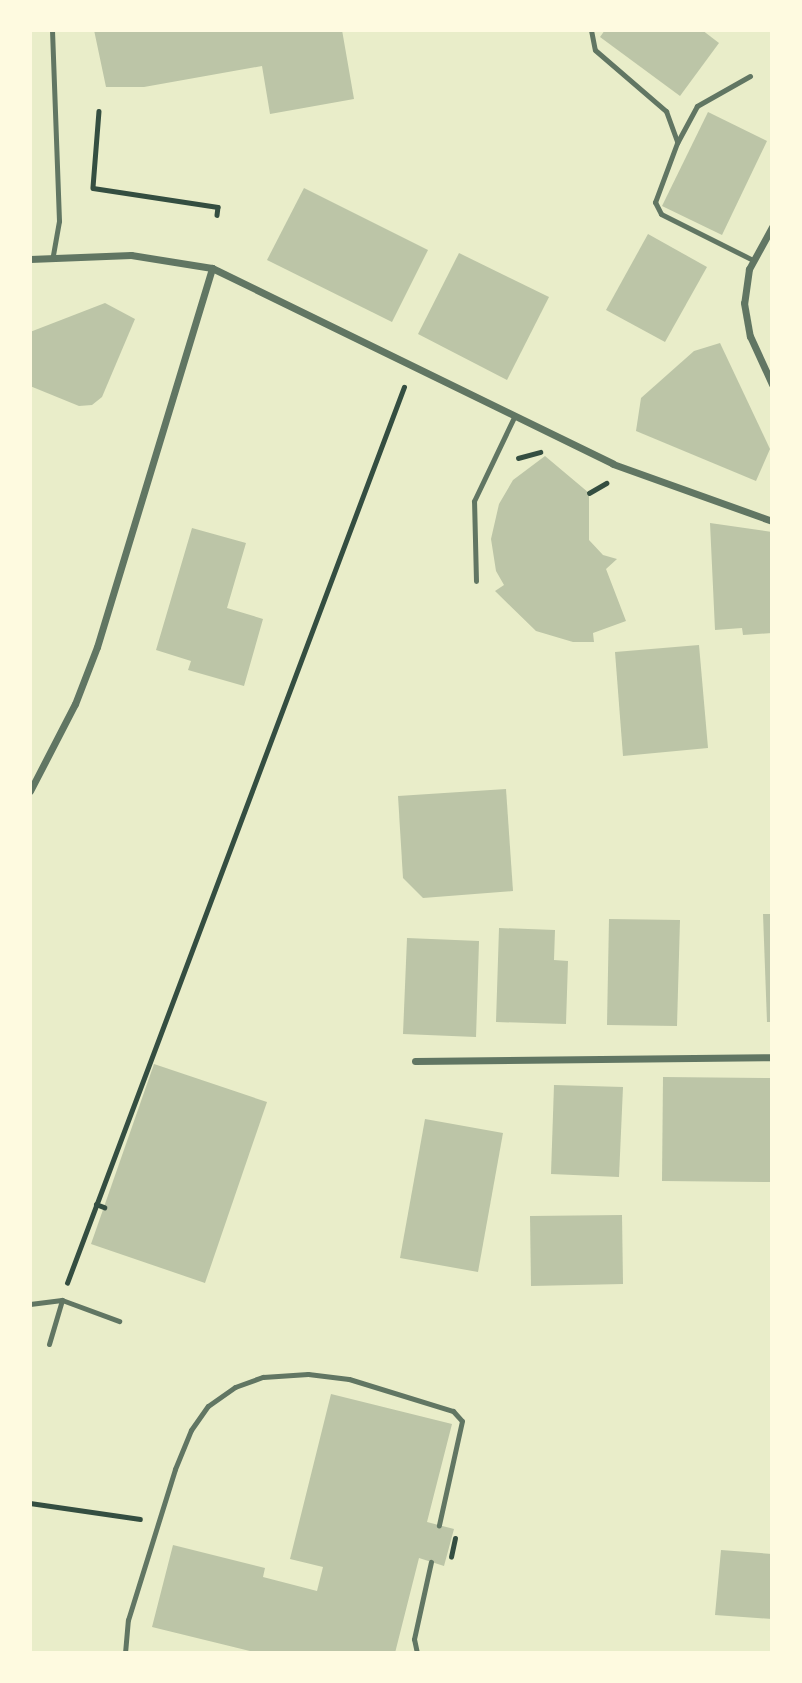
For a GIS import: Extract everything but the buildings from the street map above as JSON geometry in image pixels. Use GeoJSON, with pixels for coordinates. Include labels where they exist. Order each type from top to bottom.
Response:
{"type":"FeatureCollection","features":[{"type":"Feature","properties":{"kind":"street"},"geometry":{"type":"LineString","coordinates":[[772,227],[753,260],[744,290],[746,322],[772,384]]}},
{"type":"Feature","properties":{"kind":"street"},"geometry":{"type":"LineString","coordinates":[[30,259],[53,256],[146,256],[212,268],[630,472],[772,521]]}},
{"type":"Feature","properties":{"kind":"street"},"geometry":{"type":"LineString","coordinates":[[30,791],[75,704],[97,647],[212,268]]}},
{"type":"Feature","properties":{"kind":"street"},"geometry":{"type":"LineString","coordinates":[[415,1061],[772,1057]]}},
{"type":"Feature","properties":{"kind":"lane"},"geometry":{"type":"LineString","coordinates":[[52,30],[59,221],[53,256]]}},
{"type":"Feature","properties":{"kind":"lane"},"geometry":{"type":"LineString","coordinates":[[591,30],[595,50],[666,111],[677,143]]}},
{"type":"Feature","properties":{"kind":"lane"},"geometry":{"type":"LineString","coordinates":[[750,76],[697,106],[677,143],[655,195],[656,210],[753,260]]}},
{"type":"Feature","properties":{"kind":"lane"},"geometry":{"type":"LineString","coordinates":[[476,581],[473,511],[514,416]]}},
{"type":"Feature","properties":{"kind":"lane"},"geometry":{"type":"LineString","coordinates":[[30,1304],[62,1300],[119,1321]]}},
{"type":"Feature","properties":{"kind":"lane"},"geometry":{"type":"LineString","coordinates":[[49,1344],[62,1300]]}},
{"type":"Feature","properties":{"kind":"lane"},"geometry":{"type":"LineString","coordinates":[[125,1653],[128,1620],[157,1521],[191,1430],[208,1406],[235,1387],[263,1377],[308,1374],[349,1379],[458,1415],[462,1421],[439,1525]]}},
{"type":"Feature","properties":{"kind":"lane"},"geometry":{"type":"LineString","coordinates":[[416,1653],[414,1639],[431,1562]]}},
{"type":"Feature","properties":{"kind":"path"},"geometry":{"type":"LineString","coordinates":[[99,111],[93,188],[218,207],[217,215]]}},
{"type":"Feature","properties":{"kind":"path"},"geometry":{"type":"LineString","coordinates":[[62,1300],[412,366]]}},
{"type":"Feature","properties":{"kind":"path"},"geometry":{"type":"LineString","coordinates":[[492,464],[540,452],[551,458]]}},
{"type":"Feature","properties":{"kind":"path"},"geometry":{"type":"LineString","coordinates":[[589,493],[604,485],[592,480]]}},
{"type":"Feature","properties":{"kind":"path"},"geometry":{"type":"LineString","coordinates":[[96,1204],[104,1207]]}},
{"type":"Feature","properties":{"kind":"path"},"geometry":{"type":"LineString","coordinates":[[30,1503],[157,1521]]}}]}
